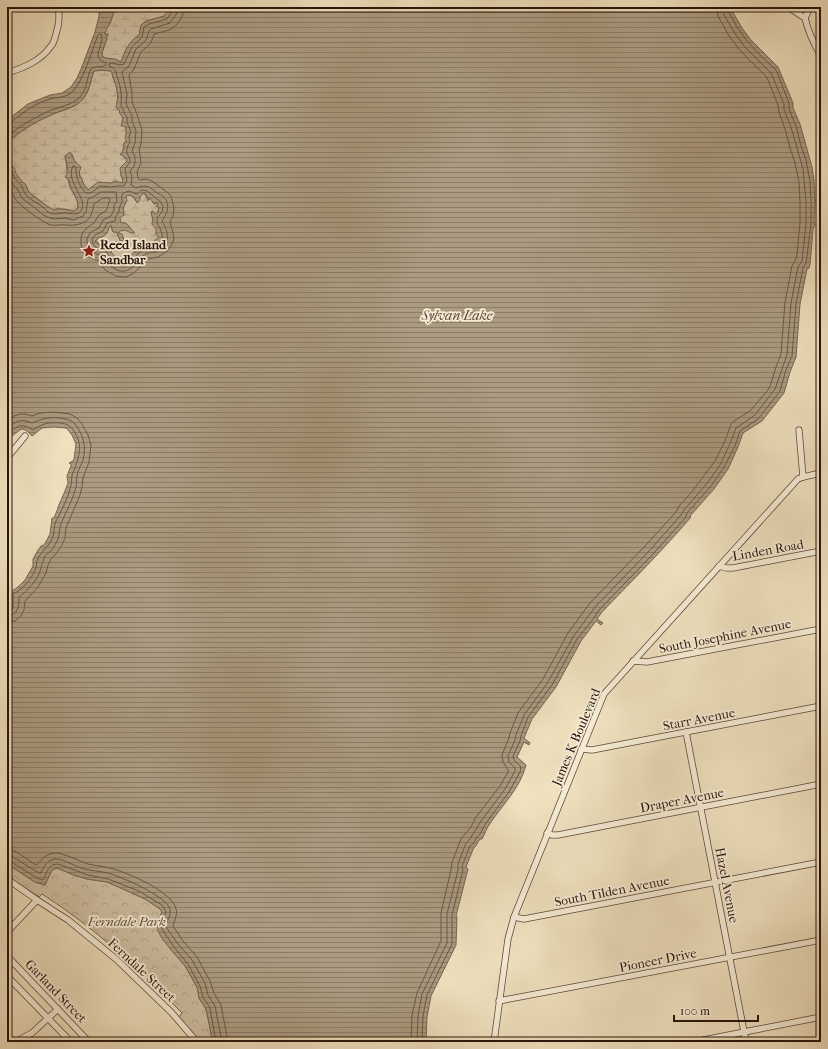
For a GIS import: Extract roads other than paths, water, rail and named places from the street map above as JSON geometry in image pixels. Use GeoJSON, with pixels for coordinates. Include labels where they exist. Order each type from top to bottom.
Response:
{"type":"FeatureCollection","features":[{"type":"Feature","properties":{"kind":"street"},"geometry":{"type":"LineString","coordinates":[[7,73],[28,65],[42,57],[52,46],[59,23],[60,13],[58,7]]}},
{"type":"Feature","properties":{"kind":"street"},"geometry":{"type":"LineString","coordinates":[[788,7],[805,18]]}},
{"type":"Feature","properties":{"kind":"street"},"geometry":{"type":"LineString","coordinates":[[810,7],[805,18],[806,27],[821,56]]}},
{"type":"Feature","properties":{"kind":"street"},"geometry":{"type":"LineString","coordinates":[[799,430],[803,477]]}},
{"type":"Feature","properties":{"kind":"street"},"geometry":{"type":"LineString","coordinates":[[7,458],[24,436]]}},
{"type":"Feature","properties":{"kind":"street","name":"James K Boulevard"},"geometry":{"type":"LineString","coordinates":[[494,1042],[508,939],[514,917],[604,694],[798,479],[821,473]]}},
{"type":"Feature","properties":{"kind":"street","name":"Linden Road"},"geometry":{"type":"LineString","coordinates":[[719,566],[733,568],[821,551]]}},
{"type":"Feature","properties":{"kind":"street","name":"South Josephine Avenue"},"geometry":{"type":"LineString","coordinates":[[633,661],[647,662],[821,629]]}},
{"type":"Feature","properties":{"kind":"street","name":"Starr Avenue"},"geometry":{"type":"LineString","coordinates":[[581,749],[592,750],[821,706]]}},
{"type":"Feature","properties":{"kind":"street","name":"Hazel Avenue"},"geometry":{"type":"LineString","coordinates":[[686,732],[746,1042]]}},
{"type":"Feature","properties":{"kind":"street","name":"Draper Avenue"},"geometry":{"type":"LineString","coordinates":[[547,833],[552,835],[558,834],[821,784]]}},
{"type":"Feature","properties":{"kind":"street","name":"South Tilden Avenue"},"geometry":{"type":"LineString","coordinates":[[514,917],[524,919],[821,862]]}},
{"type":"Feature","properties":{"kind":"street","name":"Ferndale Street"},"geometry":{"type":"LineString","coordinates":[[7,879],[68,920],[116,959],[171,1012],[197,1042]]}},
{"type":"Feature","properties":{"kind":"street"},"geometry":{"type":"LineString","coordinates":[[7,932],[37,900]]}},
{"type":"Feature","properties":{"kind":"street","name":"Pioneer Drive"},"geometry":{"type":"LineString","coordinates":[[500,1001],[821,940]]}},
{"type":"Feature","properties":{"kind":"street","name":"Garland Street"},"geometry":{"type":"LineString","coordinates":[[7,956],[89,1042]]}},
{"type":"Feature","properties":{"kind":"street","name":"Garland Street"},"geometry":{"type":"LineString","coordinates":[[7,976],[71,1042]]}},
{"type":"Feature","properties":{"kind":"street"},"geometry":{"type":"LineString","coordinates":[[15,1042],[32,1033],[58,1009]]}},
{"type":"Feature","properties":{"kind":"street"},"geometry":{"type":"LineString","coordinates":[[693,1042],[821,1017]]}},
{"type":"Feature","properties":{"kind":"water","name":"Sylvan Lake"},"geometry":{"type":"Polygon","coordinates":[[[99,7],[115,7],[111,21],[106,29],[105,35],[108,34],[108,36],[106,37],[107,39],[102,56],[121,62],[128,47],[139,35],[141,25],[146,21],[164,16],[170,7],[730,7],[751,40],[778,67],[800,124],[812,167],[814,181],[815,224],[813,230],[810,264],[809,268],[807,269],[800,304],[796,357],[784,393],[762,421],[743,433],[728,469],[714,489],[690,516],[691,517],[658,554],[602,612],[597,619],[603,623],[601,625],[596,621],[581,641],[556,687],[532,719],[524,738],[530,743],[529,745],[524,742],[517,757],[526,765],[520,782],[488,827],[482,839],[480,839],[474,847],[466,867],[468,869],[456,916],[456,945],[431,996],[427,1017],[426,1042],[213,1042],[206,1009],[199,998],[197,987],[185,966],[161,937],[158,930],[157,922],[162,912],[160,909],[145,899],[107,882],[87,879],[57,868],[52,870],[45,885],[35,882],[7,864],[7,612],[9,593],[25,580],[33,566],[33,559],[41,546],[44,545],[50,534],[52,518],[54,518],[68,483],[67,476],[71,466],[69,463],[74,459],[76,444],[72,435],[66,428],[54,427],[42,428],[32,436],[26,430],[21,429],[7,440],[7,165],[14,167],[20,179],[26,185],[28,191],[45,204],[54,210],[61,209],[74,211],[78,208],[78,204],[69,180],[65,177],[67,164],[65,156],[70,152],[74,160],[81,167],[79,173],[80,177],[88,190],[98,182],[111,183],[115,181],[122,183],[123,178],[121,176],[120,168],[127,161],[123,155],[120,155],[123,151],[124,143],[127,141],[125,139],[125,126],[121,126],[123,118],[119,112],[120,111],[116,107],[118,96],[111,71],[94,71],[87,93],[79,103],[32,124],[7,143],[7,120],[28,104],[50,95],[62,93],[71,87],[81,69],[95,32],[99,16],[99,7]],[[142,193],[143,194],[140,197],[140,200],[137,203],[135,198],[130,195],[126,196],[127,200],[123,208],[124,215],[120,218],[121,223],[126,223],[134,233],[125,230],[120,231],[119,233],[122,234],[124,240],[120,241],[117,232],[113,232],[111,225],[107,233],[95,241],[100,246],[104,247],[104,243],[110,242],[113,244],[116,243],[116,241],[118,246],[120,246],[120,249],[118,250],[119,248],[116,248],[111,250],[111,252],[120,261],[125,262],[129,256],[139,249],[138,246],[152,243],[159,237],[156,234],[156,229],[152,224],[153,220],[151,212],[153,211],[155,214],[158,212],[159,207],[156,206],[158,204],[157,202],[154,204],[150,198],[148,200],[145,193],[142,193]]]}},
{"type":"Feature","properties":{"kind":"place","name":"Reed Island Sandbar"},"geometry":{"type":"Point","coordinates":[89,251]}},
{"type":"Feature","properties":{"kind":"park label","name":"Ferndale Park"},"geometry":{"type":"Point","coordinates":[127,921]}}]}
